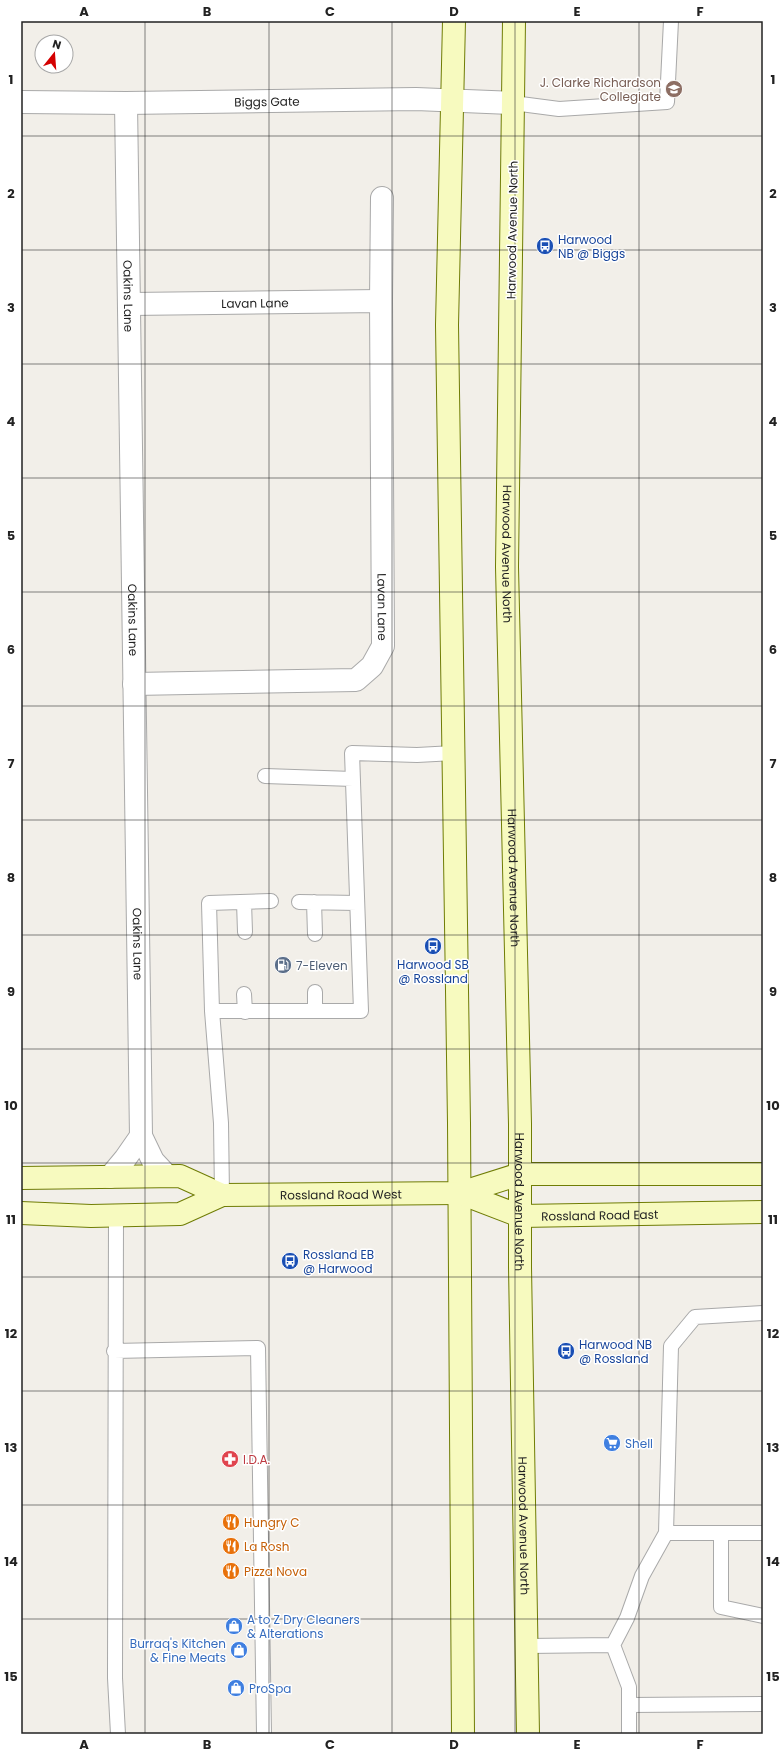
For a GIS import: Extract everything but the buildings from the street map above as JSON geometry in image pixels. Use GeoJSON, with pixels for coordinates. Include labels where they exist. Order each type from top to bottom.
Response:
{"type":"FeatureCollection","features":[{"type":"Feature","properties":{"kind":"main road"},"geometry":{"type":"LineString","coordinates":[[454,21],[453,102],[449,170],[447,325],[460,1193],[463,1734]]}},
{"type":"Feature","properties":{"kind":"main road","name":"Harwood Avenue North"},"geometry":{"type":"LineString","coordinates":[[514,21],[507,567],[520,1174],[528,1734]]}},
{"type":"Feature","properties":{"kind":"main road"},"geometry":{"type":"LineString","coordinates":[[460,1193],[520,1174],[763,1174]]}},
{"type":"Feature","properties":{"kind":"main road","name":"Rossland Road West"},"geometry":{"type":"LineString","coordinates":[[21,1178],[180,1176],[222,1195]]}},
{"type":"Feature","properties":{"kind":"main road","name":"Rossland Road West"},"geometry":{"type":"LineString","coordinates":[[21,1213],[116,1215],[180,1214],[222,1195],[460,1193]]}},
{"type":"Feature","properties":{"kind":"main road","name":"Rossland Road East"},"geometry":{"type":"LineString","coordinates":[[460,1193],[520,1216],[763,1212]]}},
{"type":"Feature","properties":{"kind":"street","name":"Biggs Gate"},"geometry":{"type":"LineString","coordinates":[[21,102],[126,103],[416,99],[453,102],[513,103]]}},
{"type":"Feature","properties":{"kind":"street","name":"Oakins Lane"},"geometry":{"type":"LineString","coordinates":[[126,103],[141,1136],[153,1161],[167,1176]]}},
{"type":"Feature","properties":{"kind":"street","name":"Lavan Lane"},"geometry":{"type":"LineString","coordinates":[[134,684],[356,680],[372,666],[383,646],[381,301],[382,198]]}},
{"type":"Feature","properties":{"kind":"street","name":"Lavan Lane"},"geometry":{"type":"LineString","coordinates":[[130,304],[381,301]]}},
{"type":"Feature","properties":{"kind":"street"},"geometry":{"type":"LineString","coordinates":[[110,1177],[125,1160],[141,1136]]}},
{"type":"Feature","properties":{"kind":"lane"},"geometry":{"type":"LineString","coordinates":[[513,103],[559,109],[668,102],[671,21]]}},
{"type":"Feature","properties":{"kind":"lane"},"geometry":{"type":"LineString","coordinates":[[212,1011],[361,1011],[352,753],[417,755],[454,753]]}},
{"type":"Feature","properties":{"kind":"lane"},"geometry":{"type":"LineString","coordinates":[[265,776],[353,778]]}},
{"type":"Feature","properties":{"kind":"lane"},"geometry":{"type":"LineString","coordinates":[[244,902],[244,932]]}},
{"type":"Feature","properties":{"kind":"lane"},"geometry":{"type":"LineString","coordinates":[[222,1195],[221,1123],[212,1011],[208,903],[271,902]]}},
{"type":"Feature","properties":{"kind":"lane"},"geometry":{"type":"LineString","coordinates":[[299,902],[357,903]]}},
{"type":"Feature","properties":{"kind":"lane"},"geometry":{"type":"LineString","coordinates":[[314,902],[314,934]]}},
{"type":"Feature","properties":{"kind":"lane"},"geometry":{"type":"LineString","coordinates":[[315,992],[315,1011]]}},
{"type":"Feature","properties":{"kind":"lane"},"geometry":{"type":"LineString","coordinates":[[244,994],[244,1012]]}},
{"type":"Feature","properties":{"kind":"lane"},"geometry":{"type":"LineString","coordinates":[[116,1215],[114,1351],[115,1678],[118,1734]]}},
{"type":"Feature","properties":{"kind":"lane"},"geometry":{"type":"LineString","coordinates":[[628,1734],[629,1687],[613,1645],[627,1618],[642,1576],[666,1533],[671,1346],[696,1317],[763,1313]]}},
{"type":"Feature","properties":{"kind":"lane"},"geometry":{"type":"LineString","coordinates":[[114,1351],[258,1348],[264,1734]]}},
{"type":"Feature","properties":{"kind":"lane"},"geometry":{"type":"LineString","coordinates":[[666,1533],[763,1533]]}},
{"type":"Feature","properties":{"kind":"lane"},"geometry":{"type":"LineString","coordinates":[[721,1533],[721,1608],[763,1616]]}},
{"type":"Feature","properties":{"kind":"lane"},"geometry":{"type":"LineString","coordinates":[[527,1646],[613,1645]]}},
{"type":"Feature","properties":{"kind":"lane"},"geometry":{"type":"LineString","coordinates":[[629,1705],[763,1704]]}},
{"type":"Feature","properties":{"kind":"place","name":"J. Clarke Richardson Collegiate"},"geometry":{"type":"Point","coordinates":[674,89]}},
{"type":"Feature","properties":{"kind":"place","name":"Harwood NB @ Biggs"},"geometry":{"type":"Point","coordinates":[545,246]}},
{"type":"Feature","properties":{"kind":"place","name":"Harwood SB @ Rossland"},"geometry":{"type":"Point","coordinates":[433,946]}},
{"type":"Feature","properties":{"kind":"place","name":"7-Eleven"},"geometry":{"type":"Point","coordinates":[283,965]}},
{"type":"Feature","properties":{"kind":"place","name":"Rossland EB @ Harwood"},"geometry":{"type":"Point","coordinates":[290,1261]}},
{"type":"Feature","properties":{"kind":"place","name":"Harwood NB @ Rossland"},"geometry":{"type":"Point","coordinates":[566,1351]}},
{"type":"Feature","properties":{"kind":"place","name":"Shell"},"geometry":{"type":"Point","coordinates":[612,1443]}},
{"type":"Feature","properties":{"kind":"place","name":"I.D.A."},"geometry":{"type":"Point","coordinates":[230,1459]}},
{"type":"Feature","properties":{"kind":"place","name":"Hungry C"},"geometry":{"type":"Point","coordinates":[231,1522]}},
{"type":"Feature","properties":{"kind":"place","name":"La Rosh"},"geometry":{"type":"Point","coordinates":[231,1546]}},
{"type":"Feature","properties":{"kind":"place","name":"Pizza Nova"},"geometry":{"type":"Point","coordinates":[231,1571]}},
{"type":"Feature","properties":{"kind":"place","name":"A to Z Dry Cleaners & Alterations"},"geometry":{"type":"Point","coordinates":[234,1626]}},
{"type":"Feature","properties":{"kind":"place","name":"Burraq's Kitchen & Fine Meats"},"geometry":{"type":"Point","coordinates":[239,1650]}},
{"type":"Feature","properties":{"kind":"place","name":"ProSpa"},"geometry":{"type":"Point","coordinates":[236,1688]}}]}
